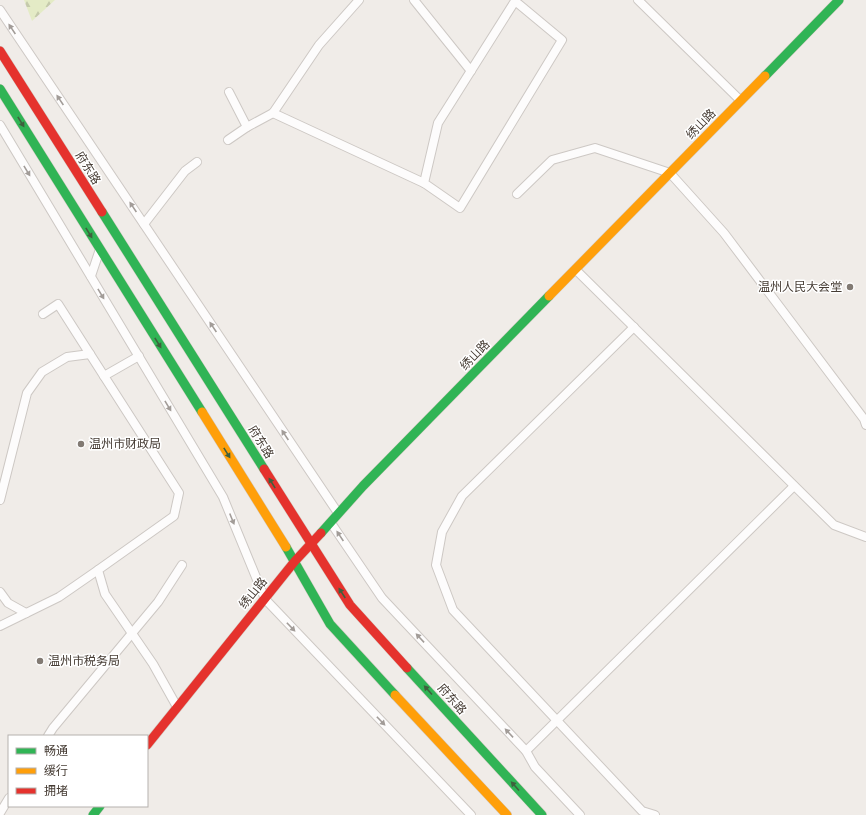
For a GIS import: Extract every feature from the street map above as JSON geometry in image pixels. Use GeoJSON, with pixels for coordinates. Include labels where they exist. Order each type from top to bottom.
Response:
{"type":"FeatureCollection","features":[{"type":"Feature","properties":{"kind":"main road","name":"绣山路"},"geometry":{"type":"LineString","coordinates":[[148,744],[295,561],[369,480],[839,0]]}},
{"type":"Feature","properties":{"kind":"main road","name":"府东路"},"geometry":{"type":"LineString","coordinates":[[0,51],[310,544],[350,605],[542,815]]}},
{"type":"Feature","properties":{"kind":"main road"},"geometry":{"type":"LineString","coordinates":[[0,89],[295,561],[330,624],[507,815]]}},
{"type":"Feature","properties":{"kind":"main road"},"geometry":{"type":"LineString","coordinates":[[93,815],[99,807]]}},
{"type":"Feature","properties":{"kind":"lane"},"geometry":{"type":"LineString","coordinates":[[228,140],[247,127],[274,113],[320,45],[359,0]]}},
{"type":"Feature","properties":{"kind":"lane"},"geometry":{"type":"LineString","coordinates":[[414,0],[471,71]]}},
{"type":"Feature","properties":{"kind":"lane"},"geometry":{"type":"LineString","coordinates":[[274,113],[424,183],[460,208],[562,40],[516,0],[438,123],[424,183]]}},
{"type":"Feature","properties":{"kind":"lane"},"geometry":{"type":"LineString","coordinates":[[638,0],[741,101]]}},
{"type":"Feature","properties":{"kind":"lane"},"geometry":{"type":"LineString","coordinates":[[0,10],[338,514]]}},
{"type":"Feature","properties":{"kind":"lane"},"geometry":{"type":"LineString","coordinates":[[229,92],[247,127]]}},
{"type":"Feature","properties":{"kind":"lane"},"geometry":{"type":"LineString","coordinates":[[0,125],[223,497],[265,599],[471,815]]}},
{"type":"Feature","properties":{"kind":"lane"},"geometry":{"type":"LineString","coordinates":[[517,194],[552,160],[595,148],[670,173],[724,233],[865,420]]}},
{"type":"Feature","properties":{"kind":"lane"},"geometry":{"type":"LineString","coordinates":[[144,224],[185,171],[196,162]]}},
{"type":"Feature","properties":{"kind":"lane"},"geometry":{"type":"LineString","coordinates":[[91,276],[100,249]]}},
{"type":"Feature","properties":{"kind":"lane"},"geometry":{"type":"LineString","coordinates":[[576,269],[834,525],[866,537]]}},
{"type":"Feature","properties":{"kind":"lane"},"geometry":{"type":"LineString","coordinates":[[0,626],[59,597],[174,516],[179,494],[58,304],[43,314]]}},
{"type":"Feature","properties":{"kind":"lane"},"geometry":{"type":"LineString","coordinates":[[634,327],[462,496],[442,532],[436,565],[453,610],[642,812],[655,815]]}},
{"type":"Feature","properties":{"kind":"lane"},"geometry":{"type":"LineString","coordinates":[[0,500],[27,393],[42,372],[67,357],[90,354]]}},
{"type":"Feature","properties":{"kind":"lane"},"geometry":{"type":"LineString","coordinates":[[104,376],[139,356]]}},
{"type":"Feature","properties":{"kind":"lane"},"geometry":{"type":"LineString","coordinates":[[526,751],[794,486]]}},
{"type":"Feature","properties":{"kind":"lane"},"geometry":{"type":"LineString","coordinates":[[331,522],[382,598],[526,751],[535,767],[580,815]]}},
{"type":"Feature","properties":{"kind":"lane"},"geometry":{"type":"LineString","coordinates":[[49,735],[158,602],[182,565]]}},
{"type":"Feature","properties":{"kind":"lane"},"geometry":{"type":"LineString","coordinates":[[98,570],[105,594],[153,664],[177,706]]}},
{"type":"Feature","properties":{"kind":"lane"},"geometry":{"type":"LineString","coordinates":[[0,592],[8,603],[26,614]]}},
{"type":"Feature","properties":{"kind":"lane"},"geometry":{"type":"LineString","coordinates":[[0,813],[8,800]]}},
{"type":"Feature","properties":{"kind":"green space"},"geometry":{"type":"Polygon","coordinates":[[[24,0],[55,0],[32,21],[24,0]]]}},
{"type":"Feature","properties":{"kind":"traffic: fast"},"geometry":{"type":"LineString","coordinates":[[765,76],[839,0]]}},
{"type":"Feature","properties":{"kind":"traffic: fast"},"geometry":{"type":"LineString","coordinates":[[0,89],[202,412]]}},
{"type":"Feature","properties":{"kind":"traffic: fast"},"geometry":{"type":"LineString","coordinates":[[102,212],[264,469]]}},
{"type":"Feature","properties":{"kind":"traffic: fast"},"geometry":{"type":"LineString","coordinates":[[321,533],[363,486],[549,296]]}},
{"type":"Feature","properties":{"kind":"traffic: fast"},"geometry":{"type":"LineString","coordinates":[[286,547],[330,624],[395,695]]}},
{"type":"Feature","properties":{"kind":"traffic: fast"},"geometry":{"type":"LineString","coordinates":[[407,668],[542,815]]}},
{"type":"Feature","properties":{"kind":"traffic: fast"},"geometry":{"type":"LineString","coordinates":[[93,815],[99,807]]}},
{"type":"Feature","properties":{"kind":"traffic: slow"},"geometry":{"type":"LineString","coordinates":[[549,296],[765,76]]}},
{"type":"Feature","properties":{"kind":"traffic: slow"},"geometry":{"type":"LineString","coordinates":[[202,412],[286,547]]}},
{"type":"Feature","properties":{"kind":"traffic: slow"},"geometry":{"type":"LineString","coordinates":[[395,695],[507,815]]}},
{"type":"Feature","properties":{"kind":"traffic: jam"},"geometry":{"type":"LineString","coordinates":[[0,51],[102,212]]}},
{"type":"Feature","properties":{"kind":"traffic: jam"},"geometry":{"type":"LineString","coordinates":[[264,469],[350,605],[407,668]]}},
{"type":"Feature","properties":{"kind":"traffic: jam"},"geometry":{"type":"LineString","coordinates":[[148,744],[295,561],[321,533]]}},
{"type":"Feature","properties":{"kind":"place","name":"温州人民大会堂"},"geometry":{"type":"Point","coordinates":[850,287]}},
{"type":"Feature","properties":{"kind":"place","name":"温州市财政局"},"geometry":{"type":"Point","coordinates":[81,444]}},
{"type":"Feature","properties":{"kind":"place","name":"温州市税务局"},"geometry":{"type":"Point","coordinates":[40,661]}}]}
